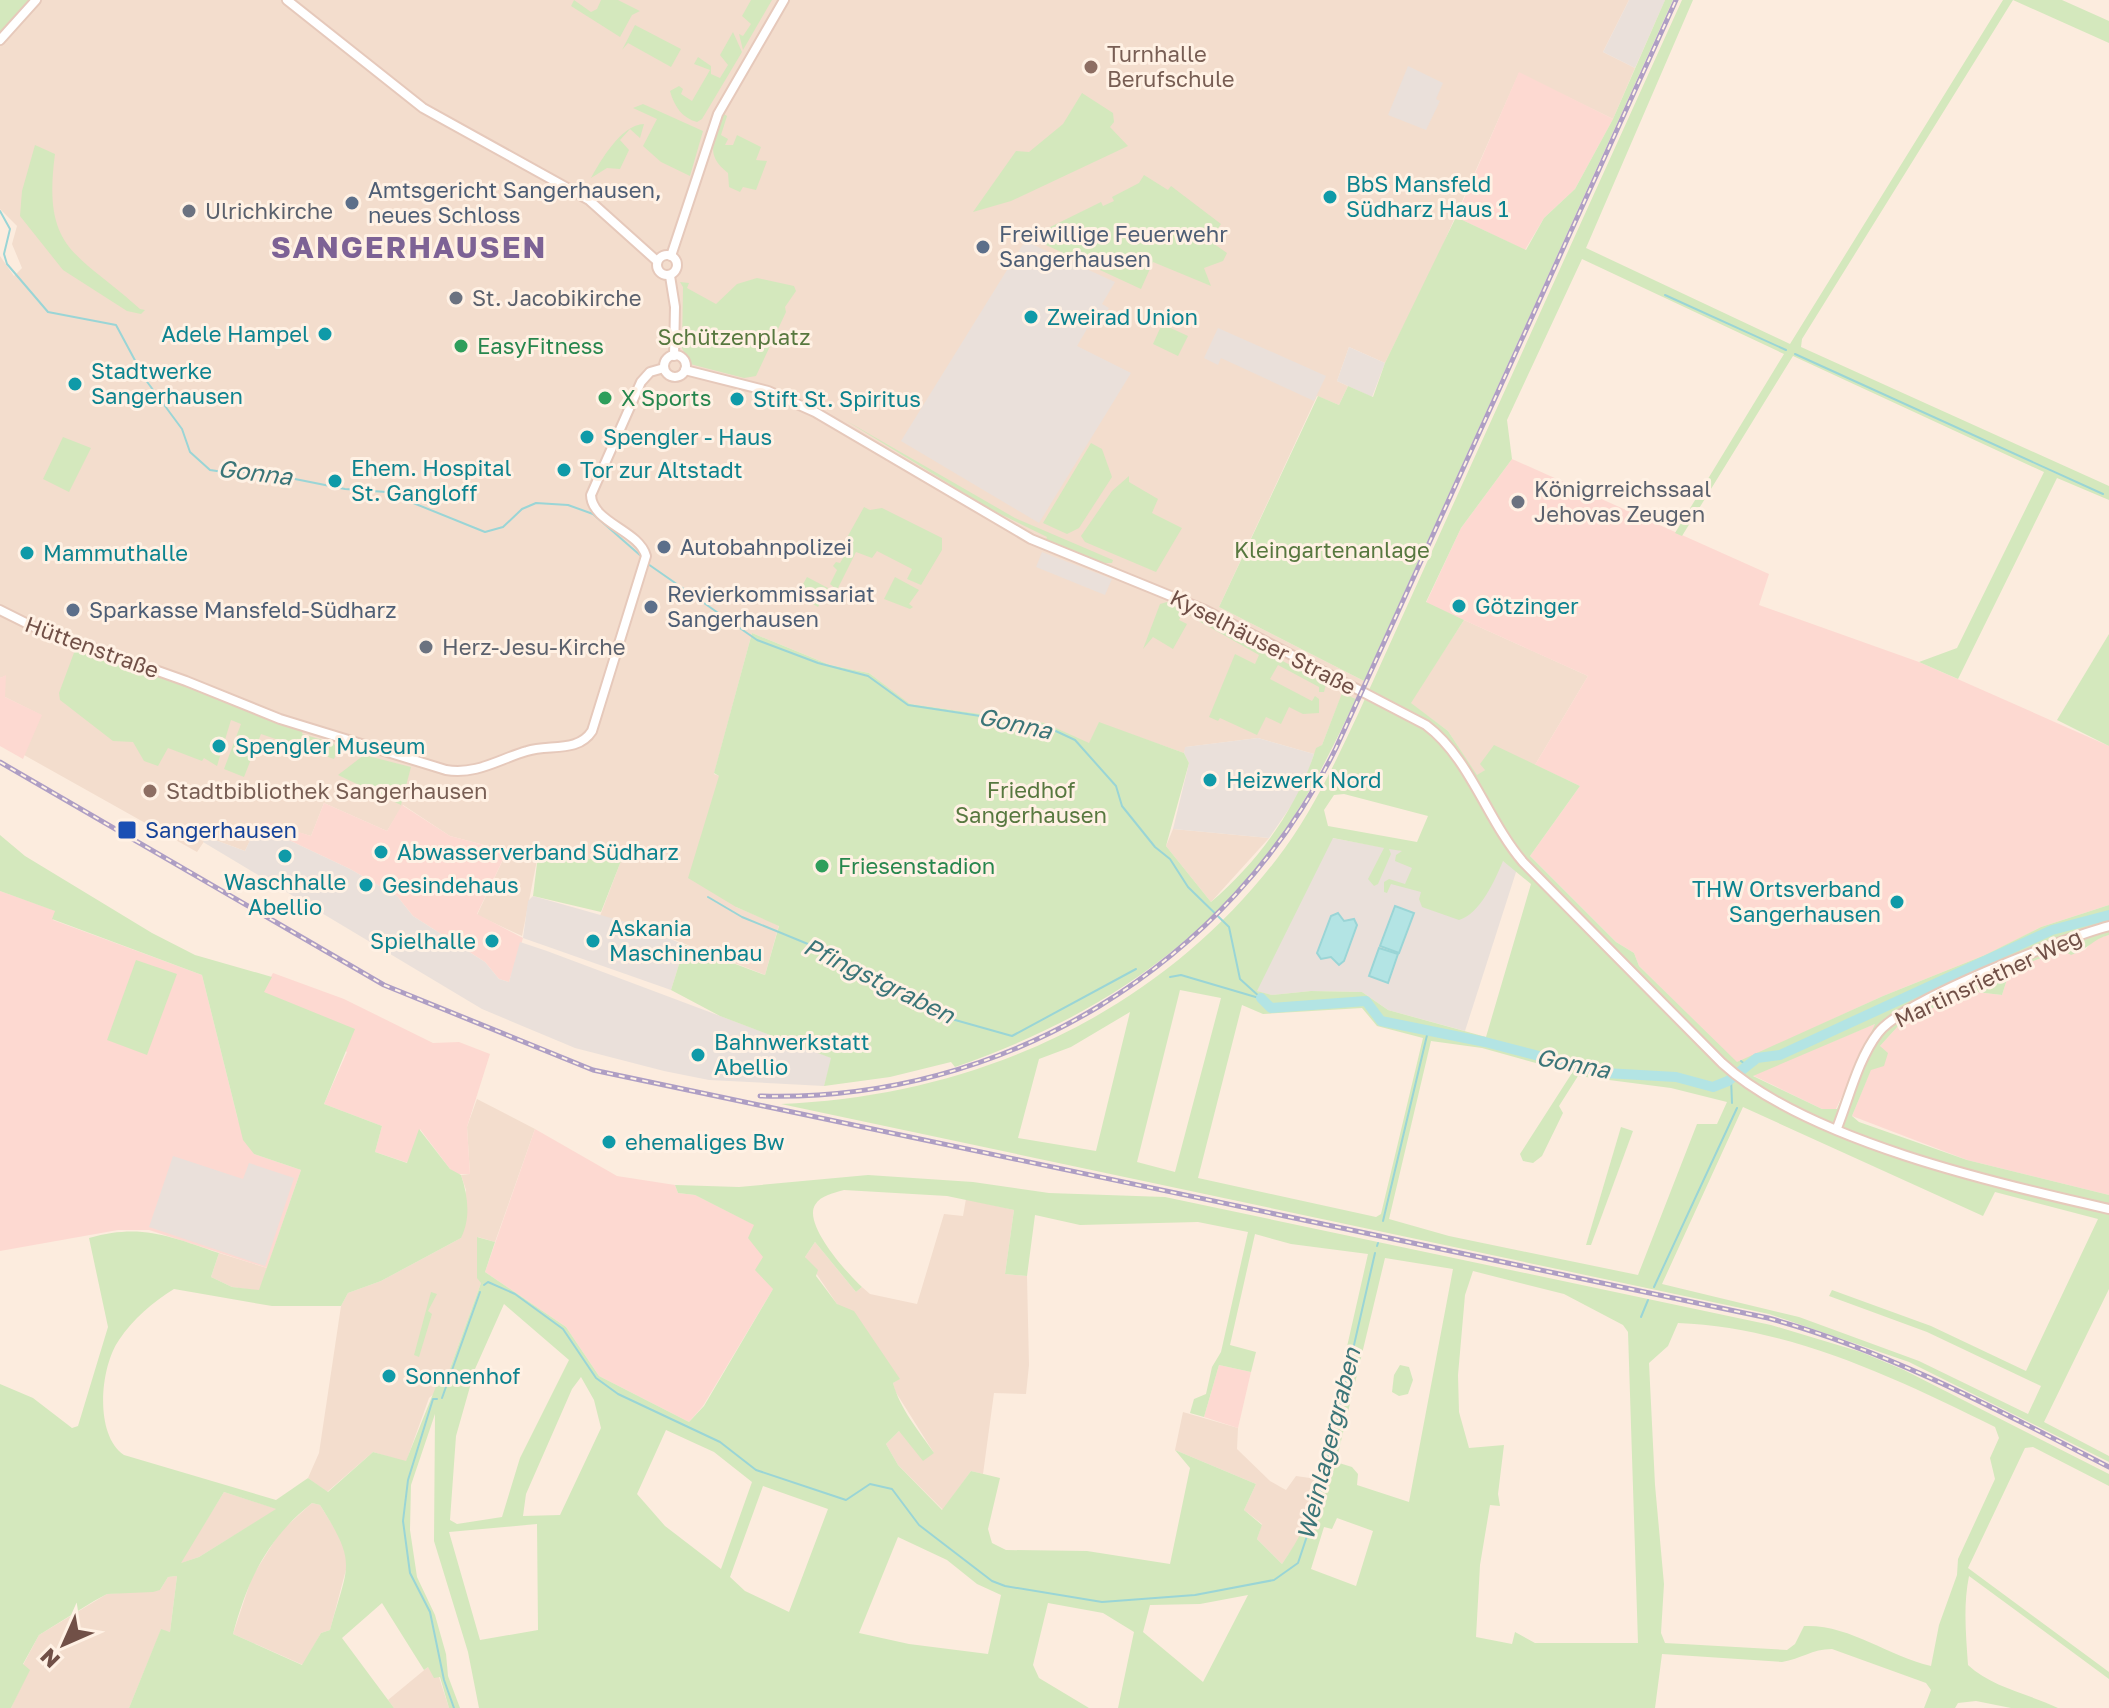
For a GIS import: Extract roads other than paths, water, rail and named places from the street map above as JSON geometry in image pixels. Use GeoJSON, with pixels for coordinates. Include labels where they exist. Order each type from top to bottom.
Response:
{"type":"FeatureCollection","features":[{"type":"Feature","properties":{"kind":"main road"},"geometry":{"type":"LineString","coordinates":[[0,40],[36,0]]}},
{"type":"Feature","properties":{"kind":"main road"},"geometry":{"type":"LineString","coordinates":[[287,0],[423,108],[592,202],[657,261],[658,271],[670,276]]}},
{"type":"Feature","properties":{"kind":"main road"},"geometry":{"type":"LineString","coordinates":[[674,356],[675,302],[670,276],[677,267],[671,256],[718,114],[784,0]]}},
{"type":"Feature","properties":{"kind":"main road"},"geometry":{"type":"LineString","coordinates":[[657,261],[663,256],[671,256]]}},
{"type":"Feature","properties":{"kind":"main road"},"geometry":{"type":"LineString","coordinates":[[674,356],[683,360],[685,370],[674,377],[664,368],[667,359],[674,356]]}},
{"type":"Feature","properties":{"kind":"main road","name":"Hüttenstraße"},"geometry":{"type":"LineString","coordinates":[[0,610],[34,627],[359,746],[446,770],[485,767],[528,750],[575,744],[590,735],[645,561],[644,549],[594,507],[590,497],[641,382],[650,372],[664,368]]}},
{"type":"Feature","properties":{"kind":"main road","name":"Kyselhäuser Straße"},"geometry":{"type":"LineString","coordinates":[[685,370],[768,391],[815,412],[1031,539],[1201,608],[1426,725],[1451,748],[1501,833],[1523,862],[1727,1068],[1742,1081],[1794,1110],[1837,1128]]}},
{"type":"Feature","properties":{"kind":"main road","name":"Martinsriether Weg"},"geometry":{"type":"LineString","coordinates":[[1837,1128],[1869,1047],[1892,1019],[2050,944],[2109,926]]}},
{"type":"Feature","properties":{"kind":"main road"},"geometry":{"type":"LineString","coordinates":[[1837,1128],[1915,1159],[2109,1209]]}},
{"type":"Feature","properties":{"kind":"water"},"geometry":{"type":"Polygon","coordinates":[[[1395,906],[1414,913],[1399,953],[1380,946],[1395,906]]]}},
{"type":"Feature","properties":{"kind":"water"},"geometry":{"type":"Polygon","coordinates":[[[1338,913],[1344,921],[1354,919],[1357,925],[1344,961],[1339,965],[1331,957],[1321,959],[1317,953],[1331,916],[1338,913]]]}},
{"type":"Feature","properties":{"kind":"water"},"geometry":{"type":"Polygon","coordinates":[[[1379,948],[1398,954],[1388,983],[1369,976],[1379,948]]]}},
{"type":"Feature","properties":{"kind":"waterway","name":"Gonna"},"geometry":{"type":"LineString","coordinates":[[0,211],[10,229],[4,254],[7,264],[48,312],[116,325],[145,379],[182,429],[190,452],[210,470],[230,473],[255,471],[345,489],[386,492],[485,532],[503,527],[522,509],[536,503],[568,505],[593,514],[641,556]]}},
{"type":"Feature","properties":{"kind":"waterway"},"geometry":{"type":"LineString","coordinates":[[1665,295],[1786,350]]}},
{"type":"Feature","properties":{"kind":"waterway"},"geometry":{"type":"LineString","coordinates":[[1795,354],[2103,494]]}},
{"type":"Feature","properties":{"kind":"waterway","name":"Gonna"},"geometry":{"type":"LineString","coordinates":[[648,564],[757,640],[818,663],[868,676],[908,705],[1045,726],[1075,740],[1116,786],[1122,806],[1155,847],[1170,859],[1188,887],[1229,927],[1240,979],[1261,998]]}},
{"type":"Feature","properties":{"kind":"waterway","name":"Pfingstgraben"},"geometry":{"type":"LineString","coordinates":[[708,897],[742,917],[842,958],[948,1018],[1012,1036],[1136,969]]}},
{"type":"Feature","properties":{"kind":"waterway","name":"Gonna"},"geometry":{"type":"LineString","coordinates":[[1261,998],[1271,1008],[1366,1001],[1381,1021],[1485,1042],[1605,1073],[1676,1077],[1713,1087],[1728,1081],[1757,1058],[1780,1055],[2052,930],[2109,915]]}},
{"type":"Feature","properties":{"kind":"waterway","name":"Pfingstgraben"},"geometry":{"type":"LineString","coordinates":[[1170,977],[1181,975],[1259,998]]}},
{"type":"Feature","properties":{"kind":"waterway","name":"Weinlagergraben"},"geometry":{"type":"LineString","coordinates":[[1383,1221],[1428,1031]]}},
{"type":"Feature","properties":{"kind":"waterway"},"geometry":{"type":"LineString","coordinates":[[1741,1061],[1746,1065]]}},
{"type":"Feature","properties":{"kind":"waterway","name":"Gonna"},"geometry":{"type":"LineString","coordinates":[[1577,1073],[1581,1066]]}},
{"type":"Feature","properties":{"kind":"waterway"},"geometry":{"type":"LineString","coordinates":[[1731,1078],[1732,1103]]}},
{"type":"Feature","properties":{"kind":"waterway"},"geometry":{"type":"LineString","coordinates":[[1654,1287],[1737,1108]]}},
{"type":"Feature","properties":{"kind":"waterway","name":"Weinlagergraben"},"geometry":{"type":"LineString","coordinates":[[484,1285],[488,1282],[515,1294],[563,1329],[596,1378],[618,1394],[720,1442],[756,1470],[846,1500],[870,1484],[892,1489],[919,1525],[992,1581],[1005,1586],[1102,1602],[1195,1595],[1274,1580],[1298,1563],[1318,1503],[1375,1253]]}},
{"type":"Feature","properties":{"kind":"waterway","name":"Weinlagergraben"},"geometry":{"type":"LineString","coordinates":[[442,1398],[480,1292]]}},
{"type":"Feature","properties":{"kind":"waterway"},"geometry":{"type":"LineString","coordinates":[[1641,1317],[1648,1300]]}},
{"type":"Feature","properties":{"kind":"waterway","name":"Weinlagergraben"},"geometry":{"type":"LineString","coordinates":[[437,1399],[433,1399],[408,1480],[403,1521],[410,1573],[430,1612],[444,1680],[454,1708]]}},
{"type":"Feature","properties":{"kind":"railway"},"geometry":{"type":"LineString","coordinates":[[760,1096],[850,1092],[938,1075],[1021,1046],[1099,1006],[1171,955],[1235,895],[1291,826],[1336,748],[1676,0]]}},
{"type":"Feature","properties":{"kind":"railway"},"geometry":{"type":"LineString","coordinates":[[0,762],[384,985],[593,1070],[1768,1318],[1857,1347],[1900,1365],[2109,1467]]}},
{"type":"Feature","properties":{"kind":"place","name":"Turnhalle Berufschule"},"geometry":{"type":"Point","coordinates":[1091,67]}},
{"type":"Feature","properties":{"kind":"place","name":"BbS Mansfeld Südharz Haus 1"},"geometry":{"type":"Point","coordinates":[1330,197]}},
{"type":"Feature","properties":{"kind":"place","name":"Amtsgericht Sangerhausen, neues Schloss"},"geometry":{"type":"Point","coordinates":[352,203]}},
{"type":"Feature","properties":{"kind":"place","name":"Ulrichkirche"},"geometry":{"type":"Point","coordinates":[189,211]}},
{"type":"Feature","properties":{"kind":"place","name":"Freiwillige Feuerwehr Sangerhausen"},"geometry":{"type":"Point","coordinates":[983,247]}},
{"type":"Feature","properties":{"kind":"place","name":"St. Jacobikirche"},"geometry":{"type":"Point","coordinates":[456,298]}},
{"type":"Feature","properties":{"kind":"place","name":"Zweirad Union"},"geometry":{"type":"Point","coordinates":[1031,317]}},
{"type":"Feature","properties":{"kind":"place","name":"Adele Hampel"},"geometry":{"type":"Point","coordinates":[325,334]}},
{"type":"Feature","properties":{"kind":"place","name":"EasyFitness"},"geometry":{"type":"Point","coordinates":[461,346]}},
{"type":"Feature","properties":{"kind":"place","name":"Stadtwerke Sangerhausen"},"geometry":{"type":"Point","coordinates":[75,384]}},
{"type":"Feature","properties":{"kind":"place","name":"X Sports"},"geometry":{"type":"Point","coordinates":[605,398]}},
{"type":"Feature","properties":{"kind":"place","name":"Stift St. Spiritus"},"geometry":{"type":"Point","coordinates":[737,399]}},
{"type":"Feature","properties":{"kind":"place","name":"Spengler - Haus"},"geometry":{"type":"Point","coordinates":[587,437]}},
{"type":"Feature","properties":{"kind":"place","name":"Tor zur Altstadt"},"geometry":{"type":"Point","coordinates":[564,470]}},
{"type":"Feature","properties":{"kind":"place","name":"Ehem. Hospital St. Gangloff"},"geometry":{"type":"Point","coordinates":[335,481]}},
{"type":"Feature","properties":{"kind":"place","name":"Königrreichssaal Jehovas Zeugen"},"geometry":{"type":"Point","coordinates":[1518,502]}},
{"type":"Feature","properties":{"kind":"place","name":"Autobahnpolizei"},"geometry":{"type":"Point","coordinates":[664,547]}},
{"type":"Feature","properties":{"kind":"place","name":"Mammuthalle"},"geometry":{"type":"Point","coordinates":[27,553]}},
{"type":"Feature","properties":{"kind":"place","name":"Götzinger"},"geometry":{"type":"Point","coordinates":[1459,606]}},
{"type":"Feature","properties":{"kind":"place","name":"Revierkommissariat Sangerhausen"},"geometry":{"type":"Point","coordinates":[651,607]}},
{"type":"Feature","properties":{"kind":"place","name":"Sparkasse Mansfeld-Südharz"},"geometry":{"type":"Point","coordinates":[73,610]}},
{"type":"Feature","properties":{"kind":"place","name":"Herz-Jesu-Kirche"},"geometry":{"type":"Point","coordinates":[426,647]}},
{"type":"Feature","properties":{"kind":"place","name":"Spengler Museum"},"geometry":{"type":"Point","coordinates":[219,746]}},
{"type":"Feature","properties":{"kind":"place","name":"Heizwerk Nord"},"geometry":{"type":"Point","coordinates":[1210,780]}},
{"type":"Feature","properties":{"kind":"place","name":"Stadtbibliothek Sangerhausen"},"geometry":{"type":"Point","coordinates":[150,791]}},
{"type":"Feature","properties":{"kind":"place","name":"Sangerhausen"},"geometry":{"type":"Point","coordinates":[127,830]}},
{"type":"Feature","properties":{"kind":"place","name":"Abwasserverband Südharz"},"geometry":{"type":"Point","coordinates":[381,852]}},
{"type":"Feature","properties":{"kind":"place","name":"Waschhalle Abellio"},"geometry":{"type":"Point","coordinates":[285,856]}},
{"type":"Feature","properties":{"kind":"place","name":"Friesenstadion"},"geometry":{"type":"Point","coordinates":[822,866]}},
{"type":"Feature","properties":{"kind":"place","name":"Gesindehaus"},"geometry":{"type":"Point","coordinates":[366,885]}},
{"type":"Feature","properties":{"kind":"place","name":"THW Ortsverband Sangerhausen"},"geometry":{"type":"Point","coordinates":[1897,902]}},
{"type":"Feature","properties":{"kind":"place","name":"Spielhalle"},"geometry":{"type":"Point","coordinates":[492,941]}},
{"type":"Feature","properties":{"kind":"place","name":"Askania Maschinenbau"},"geometry":{"type":"Point","coordinates":[593,941]}},
{"type":"Feature","properties":{"kind":"place","name":"Bahnwerkstatt Abellio"},"geometry":{"type":"Point","coordinates":[698,1055]}},
{"type":"Feature","properties":{"kind":"place","name":"ehemaliges Bw"},"geometry":{"type":"Point","coordinates":[609,1142]}},
{"type":"Feature","properties":{"kind":"place","name":"Sonnenhof"},"geometry":{"type":"Point","coordinates":[389,1376]}},
{"type":"Feature","properties":{"kind":"district","name":"SANGERHAUSEN"},"geometry":{"type":"Point","coordinates":[409,248]}},
{"type":"Feature","properties":{"kind":"park label","name":"Schützenplatz"},"geometry":{"type":"Point","coordinates":[734,337]}},
{"type":"Feature","properties":{"kind":"park label","name":"Kleingartenanlage"},"geometry":{"type":"Point","coordinates":[1332,550]}},
{"type":"Feature","properties":{"kind":"park label","name":"Friedhof Sangerhausen"},"geometry":{"type":"Point","coordinates":[1031,802]}}]}
